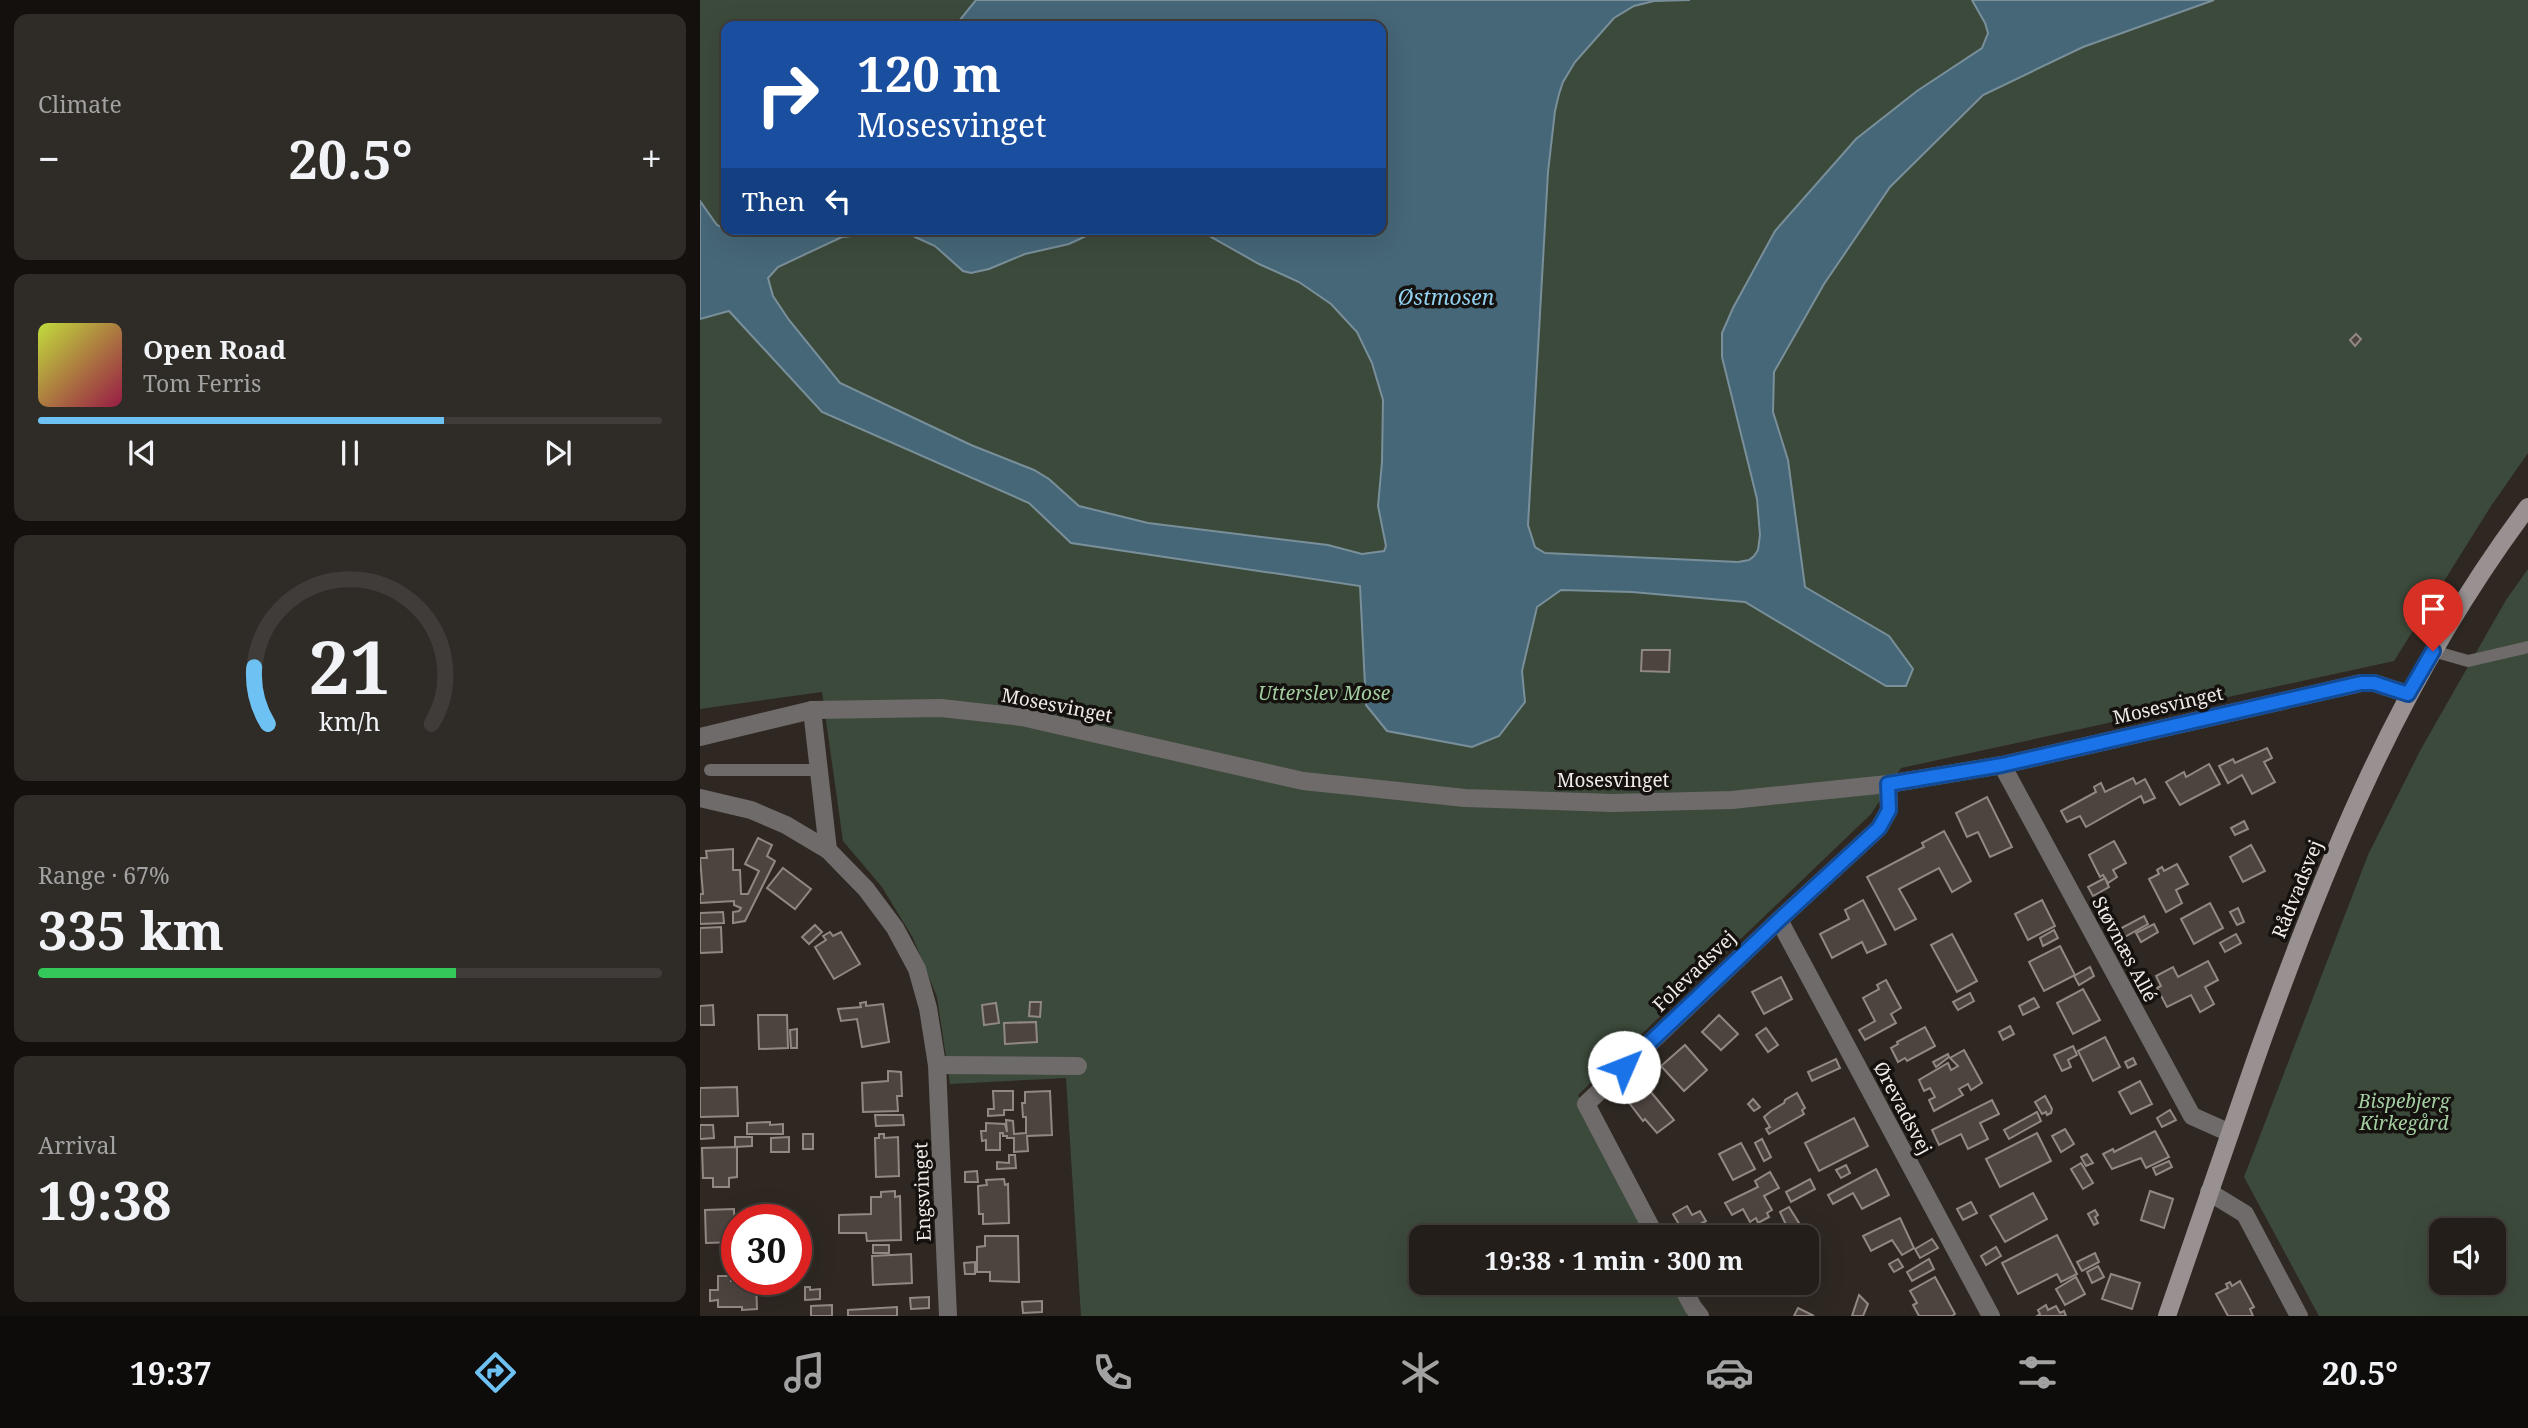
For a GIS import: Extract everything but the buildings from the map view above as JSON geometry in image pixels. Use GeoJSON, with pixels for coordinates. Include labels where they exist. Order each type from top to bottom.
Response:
{"type":"FeatureCollection","features":[{"type":"Feature","properties":{"kind":"street","name":"Rådvadsvej"},"geometry":{"type":"LineString","coordinates":[[2167,1316],[2302,929],[2366,778],[2433,651],[2528,507]]}},
{"type":"Feature","properties":{"kind":"street","name":"Mosesvinget"},"geometry":{"type":"LineString","coordinates":[[700,737],[812,710],[941,708],[1022,717],[1303,781],[1465,798],[1614,803],[1732,800],[1888,784],[2002,765],[2361,683],[2374,683],[2408,694]]}},
{"type":"Feature","properties":{"kind":"street"},"geometry":{"type":"LineString","coordinates":[[812,710],[828,850]]}},
{"type":"Feature","properties":{"kind":"street","name":"Støvnæs Allé"},"geometry":{"type":"LineString","coordinates":[[2002,765],[2192,1116],[2230,1133]]}},
{"type":"Feature","properties":{"kind":"street","name":"Folevadsvej"},"geometry":{"type":"LineString","coordinates":[[1650,1225],[1586,1104],[1879,828],[1889,810],[1888,784]]}},
{"type":"Feature","properties":{"kind":"street","name":"Engsvinget"},"geometry":{"type":"LineString","coordinates":[[700,798],[751,810],[786,825],[828,850],[866,889],[895,928],[916,969],[928,1009],[937,1065],[948,1316]]}},
{"type":"Feature","properties":{"kind":"street","name":"Ørevadsvej"},"geometry":{"type":"LineString","coordinates":[[1779,920],[1991,1316]]}},
{"type":"Feature","properties":{"kind":"street"},"geometry":{"type":"LineString","coordinates":[[937,1065],[1078,1066]]}},
{"type":"Feature","properties":{"kind":"street"},"geometry":{"type":"LineString","coordinates":[[2209,1192],[2245,1214],[2299,1316]]}},
{"type":"Feature","properties":{"kind":"street"},"geometry":{"type":"LineString","coordinates":[[1686,1295],[1700,1316]]}},
{"type":"Feature","properties":{"kind":"lane"},"geometry":{"type":"LineString","coordinates":[[2433,651],[2468,661],[2528,647]]}},
{"type":"Feature","properties":{"kind":"lane"},"geometry":{"type":"LineString","coordinates":[[710,770],[819,770]]}},
{"type":"Feature","properties":{"kind":"green space","name":"Utterslev Mose"},"geometry":{"type":"Polygon","coordinates":[[[700,0],[2528,0],[2528,453],[2491,506],[2394,661],[1901,768],[1871,814],[1578,1095],[1644,1225],[1409,1225],[1409,1295],[1679,1295],[1690,1316],[1081,1316],[1066,1078],[950,1084],[937,997],[913,938],[882,887],[843,841],[822,692],[700,709],[700,0]]]}},
{"type":"Feature","properties":{"kind":"green space","name":"Bispebjerg Kirkegård"},"geometry":{"type":"Polygon","coordinates":[[[2528,569],[2528,1316],[2319,1316],[2244,1177],[2368,855],[2421,749],[2506,600],[2528,569]]]}},
{"type":"Feature","properties":{"kind":"water","name":"Østmosen"},"geometry":{"type":"Polygon","coordinates":[[[976,0],[1690,0],[1654,1],[1634,6],[1614,18],[1575,62],[1559,94],[1548,172],[1528,525],[1535,547],[1545,553],[1738,562],[1754,556],[1758,550],[1760,535],[1757,499],[1722,357],[1722,333],[1775,231],[1856,139],[1917,91],[1982,48],[1988,33],[1972,0],[2214,0],[2083,47],[1983,95],[1890,187],[1824,284],[1774,372],[1773,412],[1788,460],[1805,587],[1889,636],[1913,669],[1906,686],[1886,686],[1745,602],[1632,592],[1561,590],[1537,607],[1522,671],[1525,702],[1499,736],[1472,747],[1387,731],[1366,705],[1360,586],[1071,543],[1029,503],[822,412],[729,311],[700,319],[700,201],[721,227],[721,235],[862,235],[842,237],[778,267],[768,278],[773,296],[789,320],[840,383],[971,445],[1034,470],[1049,479],[1079,506],[1148,523],[1328,545],[1362,554],[1384,551],[1386,546],[1378,506],[1383,400],[1372,363],[1357,332],[1331,304],[1299,282],[1259,264],[1208,235],[1386,235],[1386,21],[959,21],[976,0]]]}},
{"type":"Feature","properties":{"kind":"water","name":"Østmosen"},"geometry":{"type":"Polygon","coordinates":[[[902,235],[1088,235],[1069,244],[1025,254],[989,269],[971,273],[963,271],[935,246],[913,236],[902,235]]]}},
{"type":"Feature","properties":{"kind":"route"},"geometry":{"type":"LineString","coordinates":[[1624,1067],[1879,828],[1889,810],[1888,784],[2002,765],[2361,683],[2374,683],[2408,694],[2433,651]]}}]}
